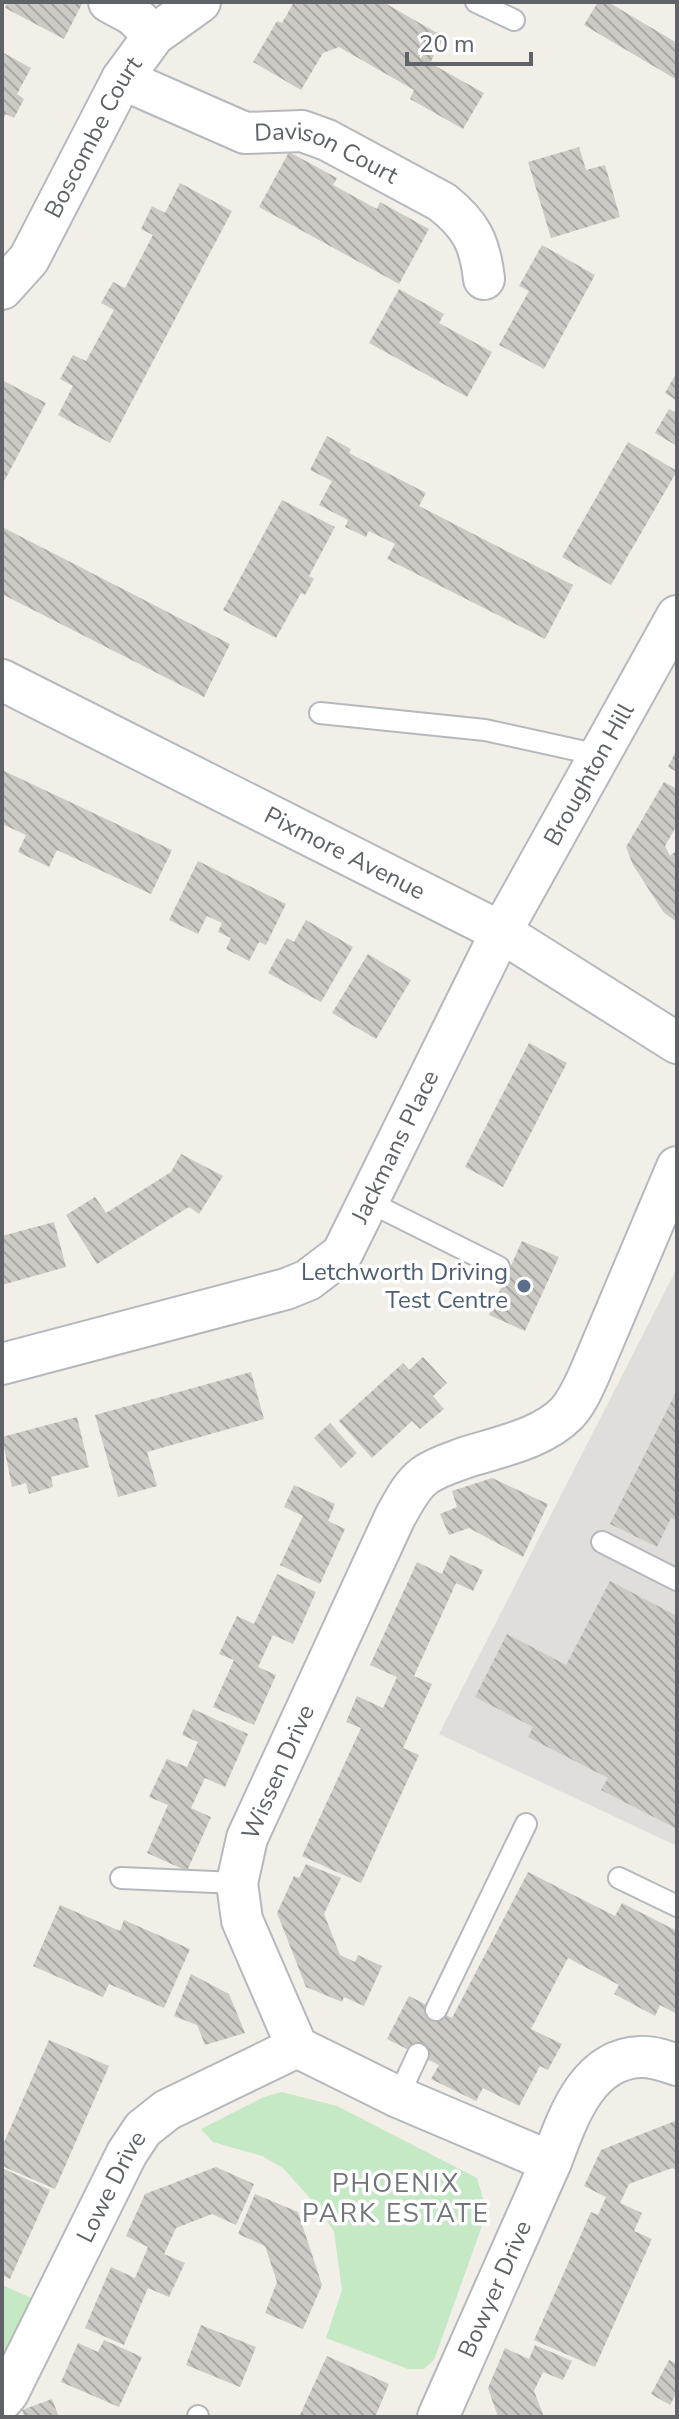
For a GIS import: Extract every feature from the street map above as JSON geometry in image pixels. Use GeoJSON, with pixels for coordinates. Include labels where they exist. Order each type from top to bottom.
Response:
{"type":"FeatureCollection","features":[{"type":"Feature","properties":{"kind":"street"},"geometry":{"type":"LineString","coordinates":[[109,2],[133,15],[154,35]]}},
{"type":"Feature","properties":{"kind":"street","name":"Boscombe Court"},"geometry":{"type":"LineString","coordinates":[[2,289],[29,259],[122,79],[154,35],[200,2]]}},
{"type":"Feature","properties":{"kind":"street","name":"Davison Court"},"geometry":{"type":"LineString","coordinates":[[122,79],[245,133],[302,131],[327,140],[442,202],[458,215],[471,232],[481,251],[484,279]]}},
{"type":"Feature","properties":{"kind":"street","name":"Broughton Hill"},"geometry":{"type":"LineString","coordinates":[[501,932],[677,616]]}},
{"type":"Feature","properties":{"kind":"street","name":"Pixmore Avenue"},"geometry":{"type":"LineString","coordinates":[[2,680],[501,932],[677,1043]]}},
{"type":"Feature","properties":{"kind":"street","name":"Jackmans Place"},"geometry":{"type":"LineString","coordinates":[[2,1364],[286,1289],[308,1280],[342,1254],[501,932]]}},
{"type":"Feature","properties":{"kind":"street","name":"Wissen Drive"},"geometry":{"type":"LineString","coordinates":[[297,2047],[242,1920],[237,1883],[247,1838],[388,1531],[409,1494],[423,1477],[444,1465],[552,1426],[576,1402],[677,1167]]}},
{"type":"Feature","properties":{"kind":"street"},"geometry":{"type":"LineString","coordinates":[[297,2047],[398,2097],[551,2162],[570,2112],[592,2080],[607,2068],[642,2056],[677,2065]]}},
{"type":"Feature","properties":{"kind":"street","name":"Lowe Drive"},"geometry":{"type":"LineString","coordinates":[[2,2400],[127,2153],[143,2129],[167,2110],[297,2047]]}},
{"type":"Feature","properties":{"kind":"street","name":"Bowyer Drive"},"geometry":{"type":"LineString","coordinates":[[438,2417],[551,2162]]}},
{"type":"Feature","properties":{"kind":"lane"},"geometry":{"type":"LineString","coordinates":[[476,2],[514,20]]}},
{"type":"Feature","properties":{"kind":"lane"},"geometry":{"type":"LineString","coordinates":[[320,713],[485,730],[599,755]]}},
{"type":"Feature","properties":{"kind":"lane"},"geometry":{"type":"LineString","coordinates":[[369,1202],[499,1267]]}},
{"type":"Feature","properties":{"kind":"lane"},"geometry":{"type":"LineString","coordinates":[[602,1542],[677,1580]]}},
{"type":"Feature","properties":{"kind":"lane"},"geometry":{"type":"LineString","coordinates":[[436,2010],[526,1824]]}},
{"type":"Feature","properties":{"kind":"lane"},"geometry":{"type":"LineString","coordinates":[[121,1878],[237,1883]]}},
{"type":"Feature","properties":{"kind":"lane"},"geometry":{"type":"LineString","coordinates":[[619,1878],[677,1906]]}},
{"type":"Feature","properties":{"kind":"lane"},"geometry":{"type":"LineString","coordinates":[[398,2097],[418,2054]]}},
{"type":"Feature","properties":{"kind":"shaded area"},"geometry":{"type":"Polygon","coordinates":[[[677,1268],[677,1846],[439,1734],[677,1268]]]}},
{"type":"Feature","properties":{"kind":"green space"},"geometry":{"type":"Polygon","coordinates":[[[282,2092],[337,2106],[477,2178],[487,2212],[434,2360],[424,2369],[408,2369],[326,2338],[342,2290],[334,2231],[283,2168],[262,2156],[213,2142],[201,2129],[264,2097],[282,2092]]]}},
{"type":"Feature","properties":{"kind":"green space"},"geometry":{"type":"Polygon","coordinates":[[[2,2285],[36,2300],[2,2365],[2,2285]]]}},
{"type":"Feature","properties":{"kind":"building"},"geometry":{"type":"Polygon","coordinates":[[[8,2],[83,2],[64,39],[5,8],[8,2]]]}},
{"type":"Feature","properties":{"kind":"building"},"geometry":{"type":"Polygon","coordinates":[[[294,2],[383,2],[444,37],[430,63],[484,93],[463,129],[410,99],[414,90],[339,47],[323,53],[301,90],[253,62],[277,21],[282,23],[294,2]]]}},
{"type":"Feature","properties":{"kind":"building"},"geometry":{"type":"Polygon","coordinates":[[[598,2],[608,2],[677,43],[677,80],[584,25],[598,2]]]}},
{"type":"Feature","properties":{"kind":"building"},"geometry":{"type":"Polygon","coordinates":[[[2,52],[31,68],[17,94],[24,99],[14,118],[6,114],[2,122],[2,52]]]}},
{"type":"Feature","properties":{"kind":"building"},"geometry":{"type":"Polygon","coordinates":[[[579,147],[586,170],[605,165],[620,217],[551,238],[528,162],[579,147]]]}},
{"type":"Feature","properties":{"kind":"building"},"geometry":{"type":"Polygon","coordinates":[[[289,152],[337,178],[333,185],[377,209],[380,202],[429,229],[399,284],[259,207],[289,152]]]}},
{"type":"Feature","properties":{"kind":"building"},"geometry":{"type":"Polygon","coordinates":[[[180,183],[232,211],[110,443],[58,415],[73,386],[60,379],[73,355],[86,361],[114,310],[101,303],[113,282],[125,288],[153,235],[141,229],[152,206],[165,213],[180,183]]]}},
{"type":"Feature","properties":{"kind":"building"},"geometry":{"type":"Polygon","coordinates":[[[542,245],[595,275],[544,369],[499,345],[529,291],[519,286],[542,245]]]}},
{"type":"Feature","properties":{"kind":"building"},"geometry":{"type":"Polygon","coordinates":[[[399,289],[444,314],[439,323],[492,352],[467,397],[369,343],[399,289]]]}},
{"type":"Feature","properties":{"kind":"building"},"geometry":{"type":"Polygon","coordinates":[[[677,372],[677,401],[665,393],[677,372]]]}},
{"type":"Feature","properties":{"kind":"building"},"geometry":{"type":"Polygon","coordinates":[[[2,380],[46,403],[2,485],[2,380]]]}},
{"type":"Feature","properties":{"kind":"building"},"geometry":{"type":"Polygon","coordinates":[[[669,409],[677,413],[677,446],[655,433],[669,409]]]}},
{"type":"Feature","properties":{"kind":"building"},"geometry":{"type":"Polygon","coordinates":[[[327,436],[351,449],[349,453],[426,493],[419,506],[573,585],[545,639],[387,559],[395,544],[369,531],[366,537],[345,527],[348,520],[319,505],[332,481],[310,470],[327,436]]]}},
{"type":"Feature","properties":{"kind":"building"},"geometry":{"type":"Polygon","coordinates":[[[628,442],[677,471],[611,585],[562,557],[628,442]]]}},
{"type":"Feature","properties":{"kind":"building"},"geometry":{"type":"Polygon","coordinates":[[[282,500],[335,527],[309,576],[314,579],[305,595],[301,593],[276,638],[223,610],[282,500]]]}},
{"type":"Feature","properties":{"kind":"building"},"geometry":{"type":"Polygon","coordinates":[[[2,527],[230,644],[204,697],[2,594],[2,527]]]}},
{"type":"Feature","properties":{"kind":"building"},"geometry":{"type":"Polygon","coordinates":[[[677,749],[677,772],[668,767],[677,749]]]}},
{"type":"Feature","properties":{"kind":"building"},"geometry":{"type":"Polygon","coordinates":[[[2,770],[172,850],[151,894],[57,850],[49,867],[18,852],[26,835],[2,824],[2,770]]]}},
{"type":"Feature","properties":{"kind":"building"},"geometry":{"type":"Polygon","coordinates":[[[664,782],[677,789],[677,825],[665,846],[670,856],[677,850],[677,922],[664,913],[633,865],[626,847],[664,782]]]}},
{"type":"Feature","properties":{"kind":"building"},"geometry":{"type":"Polygon","coordinates":[[[198,861],[286,904],[266,945],[259,942],[249,961],[226,949],[231,938],[218,932],[222,923],[207,916],[198,934],[169,920],[198,861]]]}},
{"type":"Feature","properties":{"kind":"building"},"geometry":{"type":"Polygon","coordinates":[[[306,920],[353,947],[321,1002],[268,973],[287,938],[294,942],[306,920]]]}},
{"type":"Feature","properties":{"kind":"building"},"geometry":{"type":"Polygon","coordinates":[[[368,954],[411,980],[376,1039],[332,1013],[368,954]]]}},
{"type":"Feature","properties":{"kind":"building"},"geometry":{"type":"Polygon","coordinates":[[[529,1043],[567,1063],[503,1187],[465,1167],[529,1043]]]}},
{"type":"Feature","properties":{"kind":"building"},"geometry":{"type":"Polygon","coordinates":[[[181,1154],[223,1176],[199,1214],[189,1207],[97,1264],[66,1215],[95,1197],[106,1213],[171,1172],[181,1154]]]}},
{"type":"Feature","properties":{"kind":"building"},"geometry":{"type":"Polygon","coordinates":[[[54,1222],[66,1267],[2,1285],[2,1236],[54,1222]]]}},
{"type":"Feature","properties":{"kind":"building","name":"Letchworth Driving Test Centre"},"geometry":{"type":"Polygon","coordinates":[[[522,1241],[559,1257],[525,1331],[489,1315],[522,1241]]]}},
{"type":"Feature","properties":{"kind":"building"},"geometry":{"type":"Polygon","coordinates":[[[423,1357],[447,1383],[433,1396],[444,1409],[420,1429],[412,1421],[372,1458],[339,1421],[403,1363],[409,1370],[423,1357]]]}},
{"type":"Feature","properties":{"kind":"building"},"geometry":{"type":"Polygon","coordinates":[[[251,1372],[264,1419],[147,1452],[157,1486],[118,1497],[95,1415],[251,1372]]]}},
{"type":"Feature","properties":{"kind":"building"},"geometry":{"type":"Polygon","coordinates":[[[677,1390],[677,1521],[671,1518],[657,1547],[610,1524],[677,1390]]]}},
{"type":"Feature","properties":{"kind":"building"},"geometry":{"type":"Polygon","coordinates":[[[77,1417],[89,1467],[51,1477],[53,1487],[29,1494],[26,1483],[12,1487],[2,1437],[77,1417]]]}},
{"type":"Feature","properties":{"kind":"building"},"geometry":{"type":"Polygon","coordinates":[[[330,1423],[357,1453],[341,1468],[314,1438],[330,1423]]]}},
{"type":"Feature","properties":{"kind":"building"},"geometry":{"type":"Polygon","coordinates":[[[492,1478],[548,1504],[523,1557],[469,1528],[449,1535],[440,1514],[457,1507],[452,1491],[492,1478]]]}},
{"type":"Feature","properties":{"kind":"building"},"geometry":{"type":"Polygon","coordinates":[[[294,1485],[335,1504],[328,1521],[345,1529],[320,1584],[280,1565],[303,1516],[284,1507],[294,1485]]]}},
{"type":"Feature","properties":{"kind":"building"},"geometry":{"type":"Polygon","coordinates":[[[450,1555],[483,1570],[473,1591],[456,1583],[414,1676],[432,1684],[403,1748],[419,1755],[361,1883],[302,1856],[361,1728],[346,1722],[357,1696],[383,1708],[397,1677],[370,1665],[417,1562],[442,1574],[450,1555]]]}},
{"type":"Feature","properties":{"kind":"building"},"geometry":{"type":"Polygon","coordinates":[[[277,1574],[316,1592],[293,1644],[273,1635],[258,1667],[276,1675],[254,1725],[213,1707],[234,1660],[219,1654],[237,1616],[254,1624],[277,1574]]]}},
{"type":"Feature","properties":{"kind":"building"},"geometry":{"type":"Polygon","coordinates":[[[610,1581],[677,1616],[677,1829],[601,1790],[608,1778],[528,1737],[533,1727],[475,1697],[507,1634],[566,1665],[610,1581]]]}},
{"type":"Feature","properties":{"kind":"building"},"geometry":{"type":"Polygon","coordinates":[[[193,1709],[248,1734],[225,1787],[205,1778],[191,1808],[211,1817],[187,1871],[147,1853],[168,1805],[149,1797],[167,1759],[187,1767],[198,1742],[182,1735],[193,1709]]]}},
{"type":"Feature","properties":{"kind":"building"},"geometry":{"type":"Polygon","coordinates":[[[306,1864],[341,1878],[324,1914],[340,1955],[355,1962],[358,1955],[382,1966],[364,2006],[344,1997],[342,2002],[306,1987],[277,1913],[294,1876],[299,1878],[306,1864]]]}},
{"type":"Feature","properties":{"kind":"building"},"geometry":{"type":"Polygon","coordinates":[[[528,1872],[615,1916],[622,1903],[677,1931],[677,2014],[660,2005],[655,2016],[614,1994],[619,1985],[568,1958],[531,2029],[562,2044],[548,2070],[540,2066],[519,2106],[483,2088],[476,2101],[431,2079],[439,2065],[387,2039],[409,1996],[452,2018],[528,1872]]]}},
{"type":"Feature","properties":{"kind":"building"},"geometry":{"type":"Polygon","coordinates":[[[60,1905],[120,1931],[124,1920],[190,1949],[164,2008],[109,1984],[103,1997],[33,1966],[60,1905]]]}},
{"type":"Feature","properties":{"kind":"building"},"geometry":{"type":"Polygon","coordinates":[[[191,1974],[229,1994],[245,2033],[205,2045],[197,2025],[174,2016],[191,1974]]]}},
{"type":"Feature","properties":{"kind":"building"},"geometry":{"type":"Polygon","coordinates":[[[49,2040],[109,2066],[55,2189],[2,2166],[2,2147],[49,2040]]]}},
{"type":"Feature","properties":{"kind":"building"},"geometry":{"type":"Polygon","coordinates":[[[675,2121],[677,2170],[672,2168],[629,2184],[620,2203],[642,2213],[634,2231],[652,2239],[595,2367],[534,2340],[591,2212],[598,2215],[606,2197],[584,2186],[601,2150],[675,2121]]]}},
{"type":"Feature","properties":{"kind":"building"},"geometry":{"type":"Polygon","coordinates":[[[216,2167],[254,2184],[236,2225],[212,2214],[176,2228],[164,2254],[185,2263],[169,2297],[148,2288],[124,2345],[85,2328],[111,2267],[135,2278],[148,2247],[126,2236],[145,2194],[216,2167]]]}},
{"type":"Feature","properties":{"kind":"building"},"geometry":{"type":"Polygon","coordinates":[[[2,2168],[50,2190],[10,2279],[2,2275],[2,2168]]]}},
{"type":"Feature","properties":{"kind":"building"},"geometry":{"type":"Polygon","coordinates":[[[255,2194],[298,2212],[322,2285],[303,2329],[265,2313],[277,2282],[265,2246],[238,2234],[255,2194]]]}},
{"type":"Feature","properties":{"kind":"building"},"geometry":{"type":"Polygon","coordinates":[[[201,2325],[256,2347],[240,2387],[186,2365],[201,2325]]]}},
{"type":"Feature","properties":{"kind":"building"},"geometry":{"type":"Polygon","coordinates":[[[104,2340],[142,2357],[119,2407],[61,2382],[78,2343],[98,2352],[104,2340]]]}},
{"type":"Feature","properties":{"kind":"building"},"geometry":{"type":"Polygon","coordinates":[[[535,2345],[572,2361],[563,2380],[543,2372],[534,2391],[544,2417],[498,2417],[488,2388],[505,2348],[529,2359],[535,2345]]]}},
{"type":"Feature","properties":{"kind":"building"},"geometry":{"type":"Polygon","coordinates":[[[327,2356],[389,2384],[375,2417],[299,2417],[327,2356]]]}},
{"type":"Feature","properties":{"kind":"building"},"geometry":{"type":"Polygon","coordinates":[[[669,2360],[677,2364],[677,2392],[670,2405],[651,2394],[669,2360]]]}},
{"type":"Feature","properties":{"kind":"building"},"geometry":{"type":"Polygon","coordinates":[[[52,2399],[59,2417],[25,2417],[22,2410],[52,2399]]]}},
{"type":"Feature","properties":{"kind":"place","name":"Letchworth Driving Test Centre"},"geometry":{"type":"Point","coordinates":[524,1286]}},
{"type":"Feature","properties":{"kind":"district","name":"PHOENIX PARK ESTATE"},"geometry":{"type":"Point","coordinates":[396,2198]}}]}
